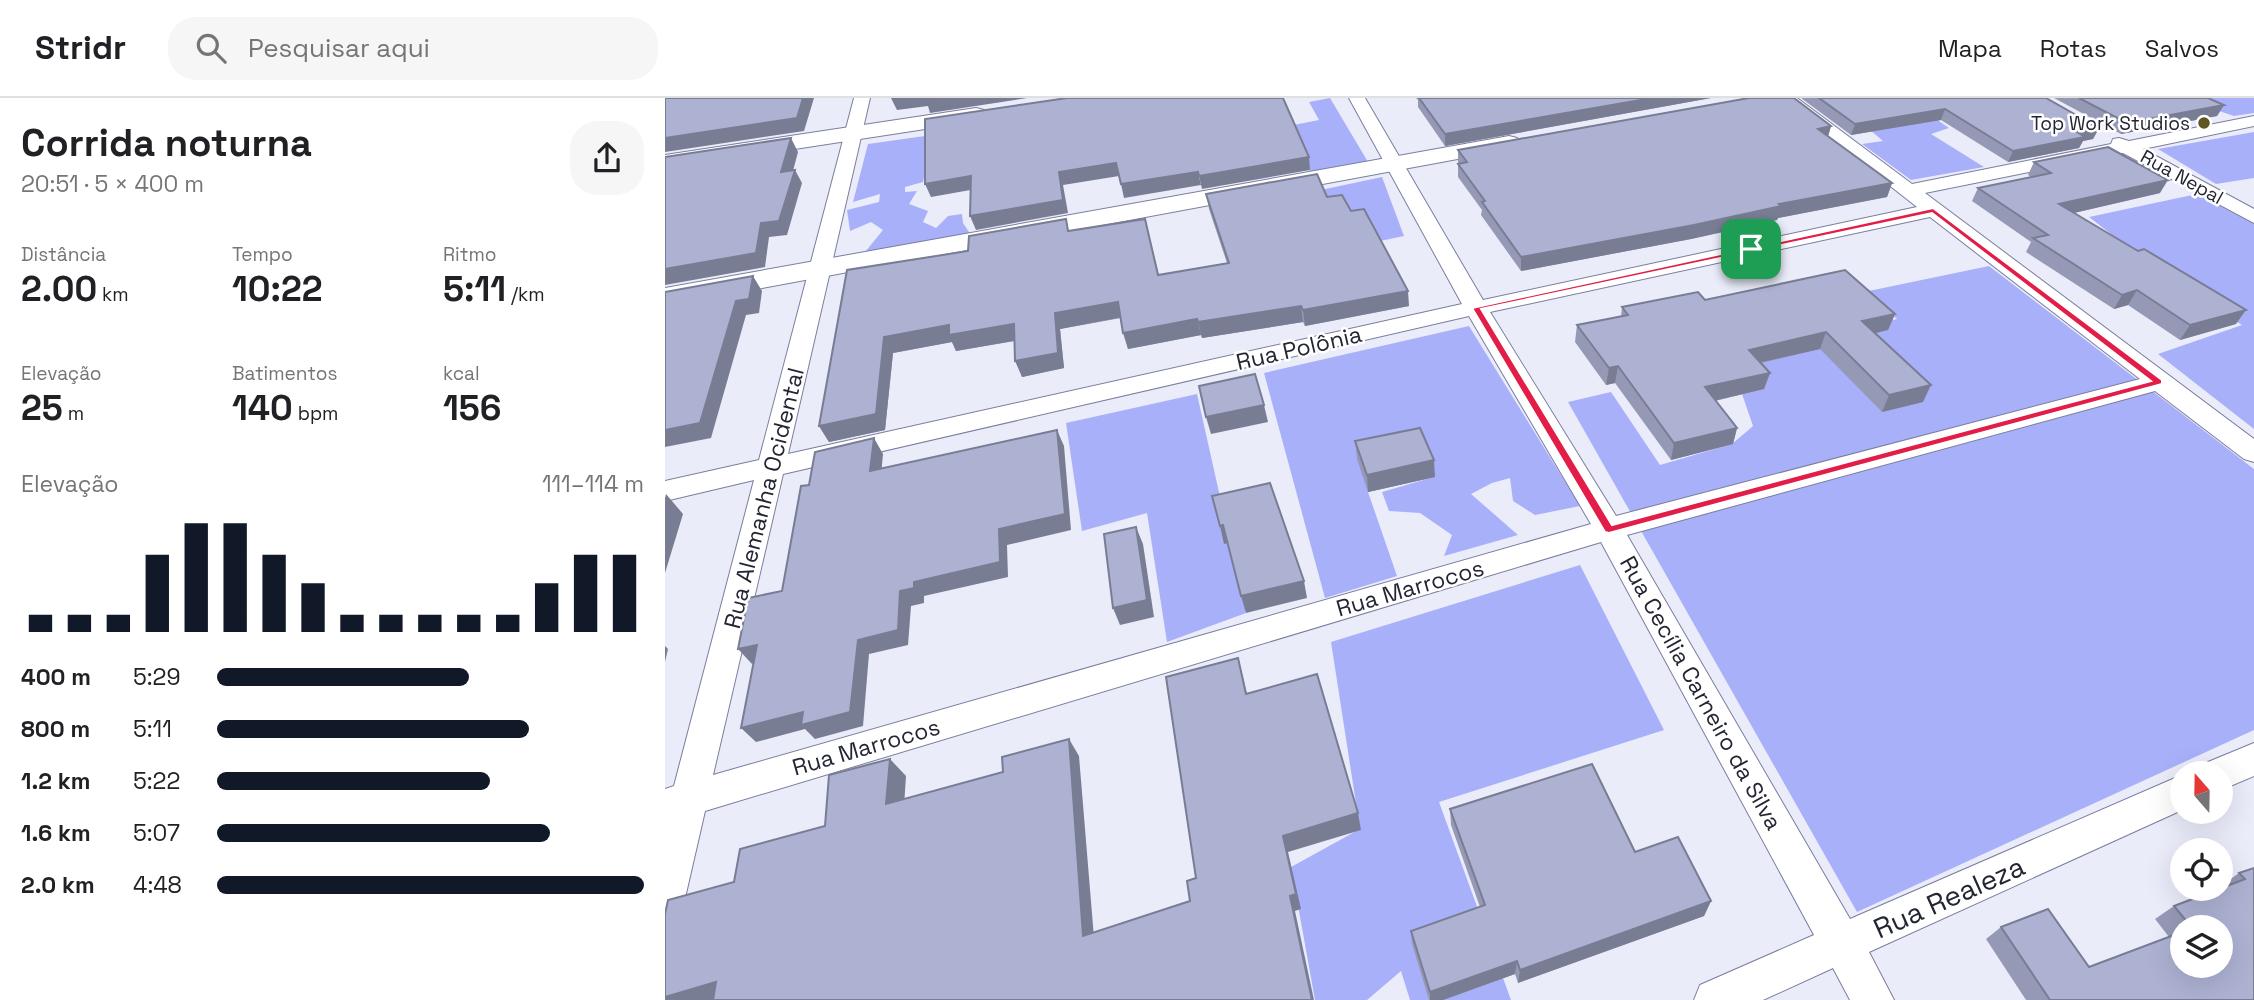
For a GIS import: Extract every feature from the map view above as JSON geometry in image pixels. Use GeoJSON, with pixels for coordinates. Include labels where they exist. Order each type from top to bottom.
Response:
{"type":"FeatureCollection","features":[{"type":"Feature","properties":{"kind":"main road"},"geometry":{"type":"LineString","coordinates":[[665,162],[992,113]]}},
{"type":"Feature","properties":{"kind":"main road"},"geometry":{"type":"LineString","coordinates":[[665,297],[1529,139]]}},
{"type":"Feature","properties":{"kind":"street","name":"Rua Alemanha Ocidental"},"geometry":{"type":"LineString","coordinates":[[665,898],[677,802],[771,468],[862,98]]}},
{"type":"Feature","properties":{"kind":"street","name":"Rua Cecília Carneiro da Silva"},"geometry":{"type":"LineString","coordinates":[[1357,98],[1476,308],[1609,529],[1873,1000]]}},
{"type":"Feature","properties":{"kind":"street"},"geometry":{"type":"LineString","coordinates":[[1786,98],[2254,453]]}},
{"type":"Feature","properties":{"kind":"street"},"geometry":{"type":"LineString","coordinates":[[1907,191],[2254,121]]}},
{"type":"Feature","properties":{"kind":"street","name":"Rua Nepal"},"geometry":{"type":"LineString","coordinates":[[2102,134],[2254,217]]}},
{"type":"Feature","properties":{"kind":"street","name":"Rua Polônia"},"geometry":{"type":"LineString","coordinates":[[665,491],[1476,308],[1933,211]]}},
{"type":"Feature","properties":{"kind":"street","name":"Rua Marrocos"},"geometry":{"type":"LineString","coordinates":[[677,802],[1609,529],[2158,382]]}},
{"type":"Feature","properties":{"kind":"street"},"geometry":{"type":"LineString","coordinates":[[2233,769],[2254,759]]}},
{"type":"Feature","properties":{"kind":"street","name":"Rua Realeza"},"geometry":{"type":"LineString","coordinates":[[1715,1000],[2170,797]]}},
{"type":"Feature","properties":{"kind":"shaded area"},"geometry":{"type":"Polygon","coordinates":[[[1330,98],[1368,162],[1310,172],[1305,145],[1265,155],[1254,133],[1319,120],[1309,102],[1330,98]]]}},
{"type":"Feature","properties":{"kind":"shaded area"},"geometry":{"type":"Polygon","coordinates":[[[2210,98],[2254,98],[2254,113],[2234,116],[2213,109],[2216,101],[2210,98]]]}},
{"type":"Feature","properties":{"kind":"shaded area"},"geometry":{"type":"Polygon","coordinates":[[[1933,117],[1949,128],[1931,134],[1984,167],[1911,180],[1862,144],[1883,141],[1869,129],[1933,117]]]}},
{"type":"Feature","properties":{"kind":"shaded area"},"geometry":{"type":"Polygon","coordinates":[[[2254,132],[2254,178],[2216,184],[2158,149],[2254,132]]]}},
{"type":"Feature","properties":{"kind":"shaded area"},"geometry":{"type":"Polygon","coordinates":[[[932,135],[923,182],[905,187],[905,192],[917,191],[909,204],[928,211],[923,222],[936,228],[948,216],[962,214],[963,223],[973,238],[861,257],[883,230],[871,222],[850,231],[847,210],[879,202],[880,194],[853,202],[868,144],[932,135]]]}},
{"type":"Feature","properties":{"kind":"shaded area"},"geometry":{"type":"Polygon","coordinates":[[[1382,177],[1404,236],[1380,241],[1274,200],[1382,177]]]}},
{"type":"Feature","properties":{"kind":"shaded area"},"geometry":{"type":"Polygon","coordinates":[[[2197,194],[2254,224],[2254,429],[2158,354],[2242,325],[2173,282],[2089,217],[2197,194]]]}},
{"type":"Feature","properties":{"kind":"shaded area"},"geometry":{"type":"Polygon","coordinates":[[[1989,266],[2254,469],[2254,730],[2186,761],[2170,761],[2170,769],[1857,912],[1568,402],[1611,392],[1660,465],[1732,444],[1753,426],[1742,394],[1748,358],[1801,340],[1897,319],[1864,292],[1989,266]]]}},
{"type":"Feature","properties":{"kind":"shaded area"},"geometry":{"type":"Polygon","coordinates":[[[1469,326],[1580,506],[1535,515],[1513,501],[1510,478],[1492,483],[1471,494],[1518,535],[1444,556],[1452,535],[1420,513],[1389,511],[1382,492],[1434,477],[1368,492],[1397,576],[1325,598],[1264,373],[1469,326]]]}},
{"type":"Feature","properties":{"kind":"shaded area"},"geometry":{"type":"Polygon","coordinates":[[[1197,394],[1246,613],[1167,642],[1147,513],[1082,531],[1066,423],[1197,394]]]}},
{"type":"Feature","properties":{"kind":"shaded area"},"geometry":{"type":"Polygon","coordinates":[[[1580,565],[1664,730],[1439,802],[1511,1000],[1410,1000],[1401,971],[1367,1000],[1315,1000],[1291,867],[1360,829],[1331,642],[1580,565]]]}},
{"type":"Feature","properties":{"kind":"building"},"geometry":{"type":"Polygon","coordinates":[[[665,98],[803,98],[797,118],[665,138],[665,98]]]}},
{"type":"Feature","properties":{"kind":"building"},"geometry":{"type":"Polygon","coordinates":[[[1067,98],[1283,98],[1309,157],[1199,176],[1198,172],[1121,184],[1116,163],[1059,172],[1063,200],[970,216],[971,176],[925,184],[925,119],[1067,98]]]}},
{"type":"Feature","properties":{"kind":"building"},"geometry":{"type":"Polygon","coordinates":[[[1419,98],[1652,98],[1445,134],[1419,98]]]}},
{"type":"Feature","properties":{"kind":"building"},"geometry":{"type":"Polygon","coordinates":[[[1749,98],[1794,98],[1831,126],[1818,129],[1892,183],[1779,204],[1781,206],[1694,225],[1521,257],[1458,164],[1467,162],[1458,150],[1749,98]]]}},
{"type":"Feature","properties":{"kind":"building"},"geometry":{"type":"Polygon","coordinates":[[[1819,98],[2046,98],[2099,128],[2077,132],[2085,137],[2013,151],[1945,109],[1855,124],[1819,98]]]}},
{"type":"Feature","properties":{"kind":"building"},"geometry":{"type":"Polygon","coordinates":[[[2079,98],[2208,98],[2224,105],[2127,123],[2079,98]]]}},
{"type":"Feature","properties":{"kind":"building"},"geometry":{"type":"Polygon","coordinates":[[[791,138],[781,172],[795,170],[779,221],[761,223],[756,253],[665,269],[665,157],[791,138]]]}},
{"type":"Feature","properties":{"kind":"building"},"geometry":{"type":"Polygon","coordinates":[[[2108,147],[2168,180],[2059,204],[2138,251],[2144,249],[2246,310],[2190,325],[2137,290],[2122,295],[2033,238],[2048,235],[1978,188],[2051,173],[2034,162],[2108,147]]]}},
{"type":"Feature","properties":{"kind":"building"},"geometry":{"type":"Polygon","coordinates":[[[1317,174],[1327,197],[1342,195],[1351,211],[1364,209],[1408,291],[1303,310],[1301,306],[1198,322],[1197,319],[1123,333],[1118,302],[1055,313],[1058,353],[1015,361],[1014,324],[949,335],[949,325],[884,337],[876,414],[819,426],[847,270],[968,251],[969,236],[1066,219],[1068,231],[1145,219],[1158,275],[1229,263],[1206,194],[1317,174]]]}},
{"type":"Feature","properties":{"kind":"building"},"geometry":{"type":"Polygon","coordinates":[[[1845,270],[1895,314],[1862,321],[1931,385],[1889,395],[1826,332],[1749,350],[1770,373],[1705,387],[1737,428],[1674,443],[1618,366],[1609,368],[1577,325],[1628,315],[1622,307],[1698,292],[1705,300],[1845,270]]]}},
{"type":"Feature","properties":{"kind":"building"},"geometry":{"type":"Polygon","coordinates":[[[753,276],[749,299],[736,301],[700,423],[665,430],[665,292],[753,276]]]}},
{"type":"Feature","properties":{"kind":"building"},"geometry":{"type":"Polygon","coordinates":[[[1255,374],[1264,405],[1206,417],[1199,386],[1255,374]]]}},
{"type":"Feature","properties":{"kind":"building"},"geometry":{"type":"Polygon","coordinates":[[[1420,428],[1434,460],[1367,475],[1355,441],[1420,428]]]}},
{"type":"Feature","properties":{"kind":"building"},"geometry":{"type":"Polygon","coordinates":[[[1057,430],[1065,514],[999,529],[1000,562],[914,582],[914,588],[900,591],[898,630],[858,640],[850,712],[801,725],[803,712],[741,728],[757,645],[738,649],[748,598],[782,591],[801,486],[809,485],[815,452],[874,438],[870,471],[1057,430]]]}},
{"type":"Feature","properties":{"kind":"building"},"geometry":{"type":"Polygon","coordinates":[[[1270,483],[1304,581],[1241,596],[1223,525],[1220,526],[1212,496],[1270,483]]]}},
{"type":"Feature","properties":{"kind":"building"},"geometry":{"type":"Polygon","coordinates":[[[1136,527],[1147,600],[1113,608],[1104,534],[1136,527]]]}},
{"type":"Feature","properties":{"kind":"building"},"geometry":{"type":"Polygon","coordinates":[[[1238,658],[1246,694],[1317,674],[1358,813],[1283,836],[1296,894],[1290,896],[1312,1000],[713,1000],[716,982],[665,997],[665,914],[668,900],[734,882],[740,849],[825,826],[829,775],[890,759],[886,804],[1003,772],[1002,757],[1069,739],[1083,936],[1190,901],[1187,881],[1196,878],[1166,677],[1238,658]]]}},
{"type":"Feature","properties":{"kind":"building"},"geometry":{"type":"Polygon","coordinates":[[[1592,764],[1635,852],[1678,837],[1711,901],[1520,970],[1517,961],[1430,992],[1411,931],[1485,905],[1450,809],[1592,764]]]}},
{"type":"Feature","properties":{"kind":"building"},"geometry":{"type":"Polygon","coordinates":[[[2254,868],[2254,1000],[2050,1000],[2001,927],[2048,909],[2089,967],[2170,937],[2170,978],[2233,978],[2233,915],[2181,915],[2174,906],[2187,901],[2233,901],[2233,884],[2245,879],[2239,873],[2254,868]]]}},
{"type":"Feature","properties":{"kind":"place","name":"Top Work Studios"},"geometry":{"type":"Point","coordinates":[2204,123]}},
{"type":"Feature","properties":{"kind":"route"},"geometry":{"type":"LineString","coordinates":[[1933,211],[2158,382],[1609,529],[1476,308],[1751,249],[1933,211]]}}]}
